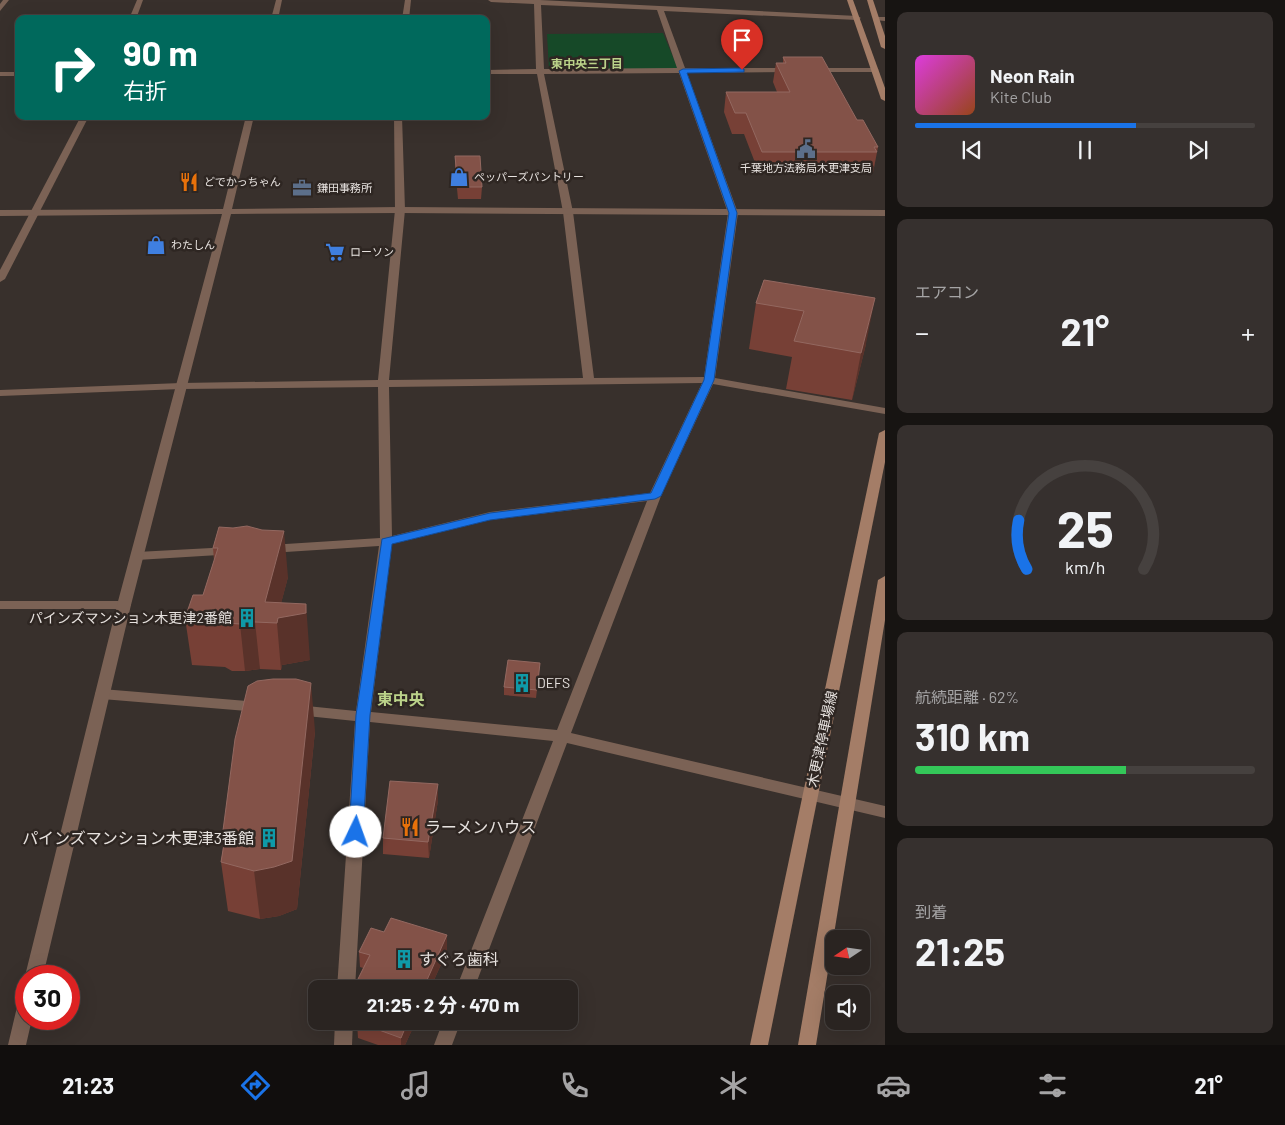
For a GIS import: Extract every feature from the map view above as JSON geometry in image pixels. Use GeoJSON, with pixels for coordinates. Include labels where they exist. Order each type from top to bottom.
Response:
{"type":"FeatureCollection","features":[{"type":"Feature","properties":{"kind":"main road"},"geometry":{"type":"LineString","coordinates":[[850,0],[885,99]]}},
{"type":"Feature","properties":{"kind":"main road"},"geometry":{"type":"LineString","coordinates":[[870,0],[885,47]]}},
{"type":"Feature","properties":{"kind":"main road","name":"木更津停車場線"},"geometry":{"type":"LineString","coordinates":[[759,1045],[885,433]]}},
{"type":"Feature","properties":{"kind":"main road"},"geometry":{"type":"LineString","coordinates":[[807,1045],[885,580]]}},
{"type":"Feature","properties":{"kind":"street"},"geometry":{"type":"LineString","coordinates":[[0,9],[6,0]]}},
{"type":"Feature","properties":{"kind":"street"},"geometry":{"type":"LineString","coordinates":[[134,15],[140,0]]}},
{"type":"Feature","properties":{"kind":"street"},"geometry":{"type":"LineString","coordinates":[[275,15],[279,0]]}},
{"type":"Feature","properties":{"kind":"street"},"geometry":{"type":"LineString","coordinates":[[406,15],[408,0]]}},
{"type":"Feature","properties":{"kind":"street"},"geometry":{"type":"LineString","coordinates":[[491,0],[857,18]]}},
{"type":"Feature","properties":{"kind":"street"},"geometry":{"type":"LineString","coordinates":[[537,1],[540,72],[568,212],[589,381]]}},
{"type":"Feature","properties":{"kind":"street"},"geometry":{"type":"LineString","coordinates":[[468,980],[655,496],[709,380],[733,213],[660,9]]}},
{"type":"Feature","properties":{"kind":"street"},"geometry":{"type":"LineString","coordinates":[[876,19],[885,19]]}},
{"type":"Feature","properties":{"kind":"street"},"geometry":{"type":"LineString","coordinates":[[490,72],[875,70]]}},
{"type":"Feature","properties":{"kind":"street"},"geometry":{"type":"LineString","coordinates":[[0,74],[15,74]]}},
{"type":"Feature","properties":{"kind":"street"},"geometry":{"type":"LineString","coordinates":[[0,279],[83,120]]}},
{"type":"Feature","properties":{"kind":"street"},"geometry":{"type":"LineString","coordinates":[[37,965],[124,605],[227,212],[249,120]]}},
{"type":"Feature","properties":{"kind":"street"},"geometry":{"type":"LineString","coordinates":[[347,980],[363,715],[386,542],[383,385],[400,210],[398,120]]}},
{"type":"Feature","properties":{"kind":"street"},"geometry":{"type":"LineString","coordinates":[[0,213],[400,210],[885,213]]}},
{"type":"Feature","properties":{"kind":"street"},"geometry":{"type":"LineString","coordinates":[[0,393],[182,386],[709,380],[885,411]]}},
{"type":"Feature","properties":{"kind":"street"},"geometry":{"type":"LineString","coordinates":[[137,556],[386,542],[490,516],[655,496]]}},
{"type":"Feature","properties":{"kind":"street"},"geometry":{"type":"LineString","coordinates":[[0,605],[124,605]]}},
{"type":"Feature","properties":{"kind":"street"},"geometry":{"type":"LineString","coordinates":[[102,694],[363,715],[562,736],[811,793],[885,812]]}},
{"type":"Feature","properties":{"kind":"street"},"geometry":{"type":"LineString","coordinates":[[17,1045],[21,1030]]}},
{"type":"Feature","properties":{"kind":"street"},"geometry":{"type":"LineString","coordinates":[[343,1045],[344,1030]]}},
{"type":"Feature","properties":{"kind":"street"},"geometry":{"type":"LineString","coordinates":[[443,1045],[449,1030]]}},
{"type":"Feature","properties":{"kind":"green space"},"geometry":{"type":"Polygon","coordinates":[[[663,33],[678,69],[549,69],[547,34],[663,33]]]}},
{"type":"Feature","properties":{"kind":"building"},"geometry":{"type":"Polygon","coordinates":[[[783,57],[822,57],[857,120],[863,120],[878,147],[874,147],[877,152],[762,152],[746,113],[735,113],[726,92],[790,92],[776,63],[786,63],[783,57]]]}},
{"type":"Feature","properties":{"kind":"building"},"geometry":{"type":"Polygon","coordinates":[[[455,156],[480,156],[482,187],[458,187],[455,156]]]}},
{"type":"Feature","properties":{"kind":"building"},"geometry":{"type":"Polygon","coordinates":[[[764,280],[875,298],[861,353],[794,341],[804,311],[756,303],[764,280]]]}},
{"type":"Feature","properties":{"kind":"building"},"geometry":{"type":"Polygon","coordinates":[[[247,526],[262,530],[284,531],[265,602],[306,604],[306,613],[278,618],[277,623],[255,622],[240,624],[227,623],[219,619],[185,618],[193,595],[203,595],[218,548],[213,548],[219,527],[247,526]]]}},
{"type":"Feature","properties":{"kind":"building","name":"DEFS"},"geometry":{"type":"Polygon","coordinates":[[[508,660],[540,663],[537,690],[504,687],[508,660]]]}},
{"type":"Feature","properties":{"kind":"building","name":"パインズマンション木更津3番館"},"geometry":{"type":"Polygon","coordinates":[[[296,679],[311,683],[292,861],[254,871],[221,862],[225,838],[222,838],[235,739],[248,686],[257,681],[296,679]]]}},
{"type":"Feature","properties":{"kind":"building","name":"ラーメンハウス"},"geometry":{"type":"Polygon","coordinates":[[[390,781],[438,784],[428,842],[383,838],[390,781]]]}},
{"type":"Feature","properties":{"kind":"building","name":"すぐろ歯科"},"geometry":{"type":"Polygon","coordinates":[[[391,918],[447,935],[427,980],[358,980],[370,955],[359,952],[371,928],[384,932],[391,918]]]}},
{"type":"Feature","properties":{"kind":"building"},"geometry":{"type":"Polygon","coordinates":[[[379,1030],[404,1030],[401,1038],[379,1030]]]}},
{"type":"Feature","properties":{"kind":"place","name":"千葉地方法務局木更津支局"},"geometry":{"type":"Point","coordinates":[806,149]}},
{"type":"Feature","properties":{"kind":"place","name":"ペッパーズパントリー"},"geometry":{"type":"Point","coordinates":[459,177]}},
{"type":"Feature","properties":{"kind":"place","name":"どでかっちゃん"},"geometry":{"type":"Point","coordinates":[189,182]}},
{"type":"Feature","properties":{"kind":"place","name":"鎌田事務所"},"geometry":{"type":"Point","coordinates":[302,188]}},
{"type":"Feature","properties":{"kind":"place","name":"わたしん"},"geometry":{"type":"Point","coordinates":[156,245]}},
{"type":"Feature","properties":{"kind":"place","name":"ローソン"},"geometry":{"type":"Point","coordinates":[335,252]}},
{"type":"Feature","properties":{"kind":"place","name":"パインズマンション木更津2番館"},"geometry":{"type":"Point","coordinates":[247,618]}},
{"type":"Feature","properties":{"kind":"place","name":"DEFS"},"geometry":{"type":"Point","coordinates":[522,683]}},
{"type":"Feature","properties":{"kind":"place","name":"ラーメンハウス"},"geometry":{"type":"Point","coordinates":[410,827]}},
{"type":"Feature","properties":{"kind":"place","name":"パインズマンション木更津3番館"},"geometry":{"type":"Point","coordinates":[269,838]}},
{"type":"Feature","properties":{"kind":"place","name":"すぐろ歯科"},"geometry":{"type":"Point","coordinates":[404,959]}},
{"type":"Feature","properties":{"kind":"district","name":"東中央三丁目"},"geometry":{"type":"Point","coordinates":[587,64]}},
{"type":"Feature","properties":{"kind":"district","name":"東中央"},"geometry":{"type":"Point","coordinates":[401,699]}},
{"type":"Feature","properties":{"kind":"route"},"geometry":{"type":"LineString","coordinates":[[356,832],[363,715],[386,542],[490,516],[607,500],[655,496],[709,380],[733,213],[683,71],[742,70]]}}]}
